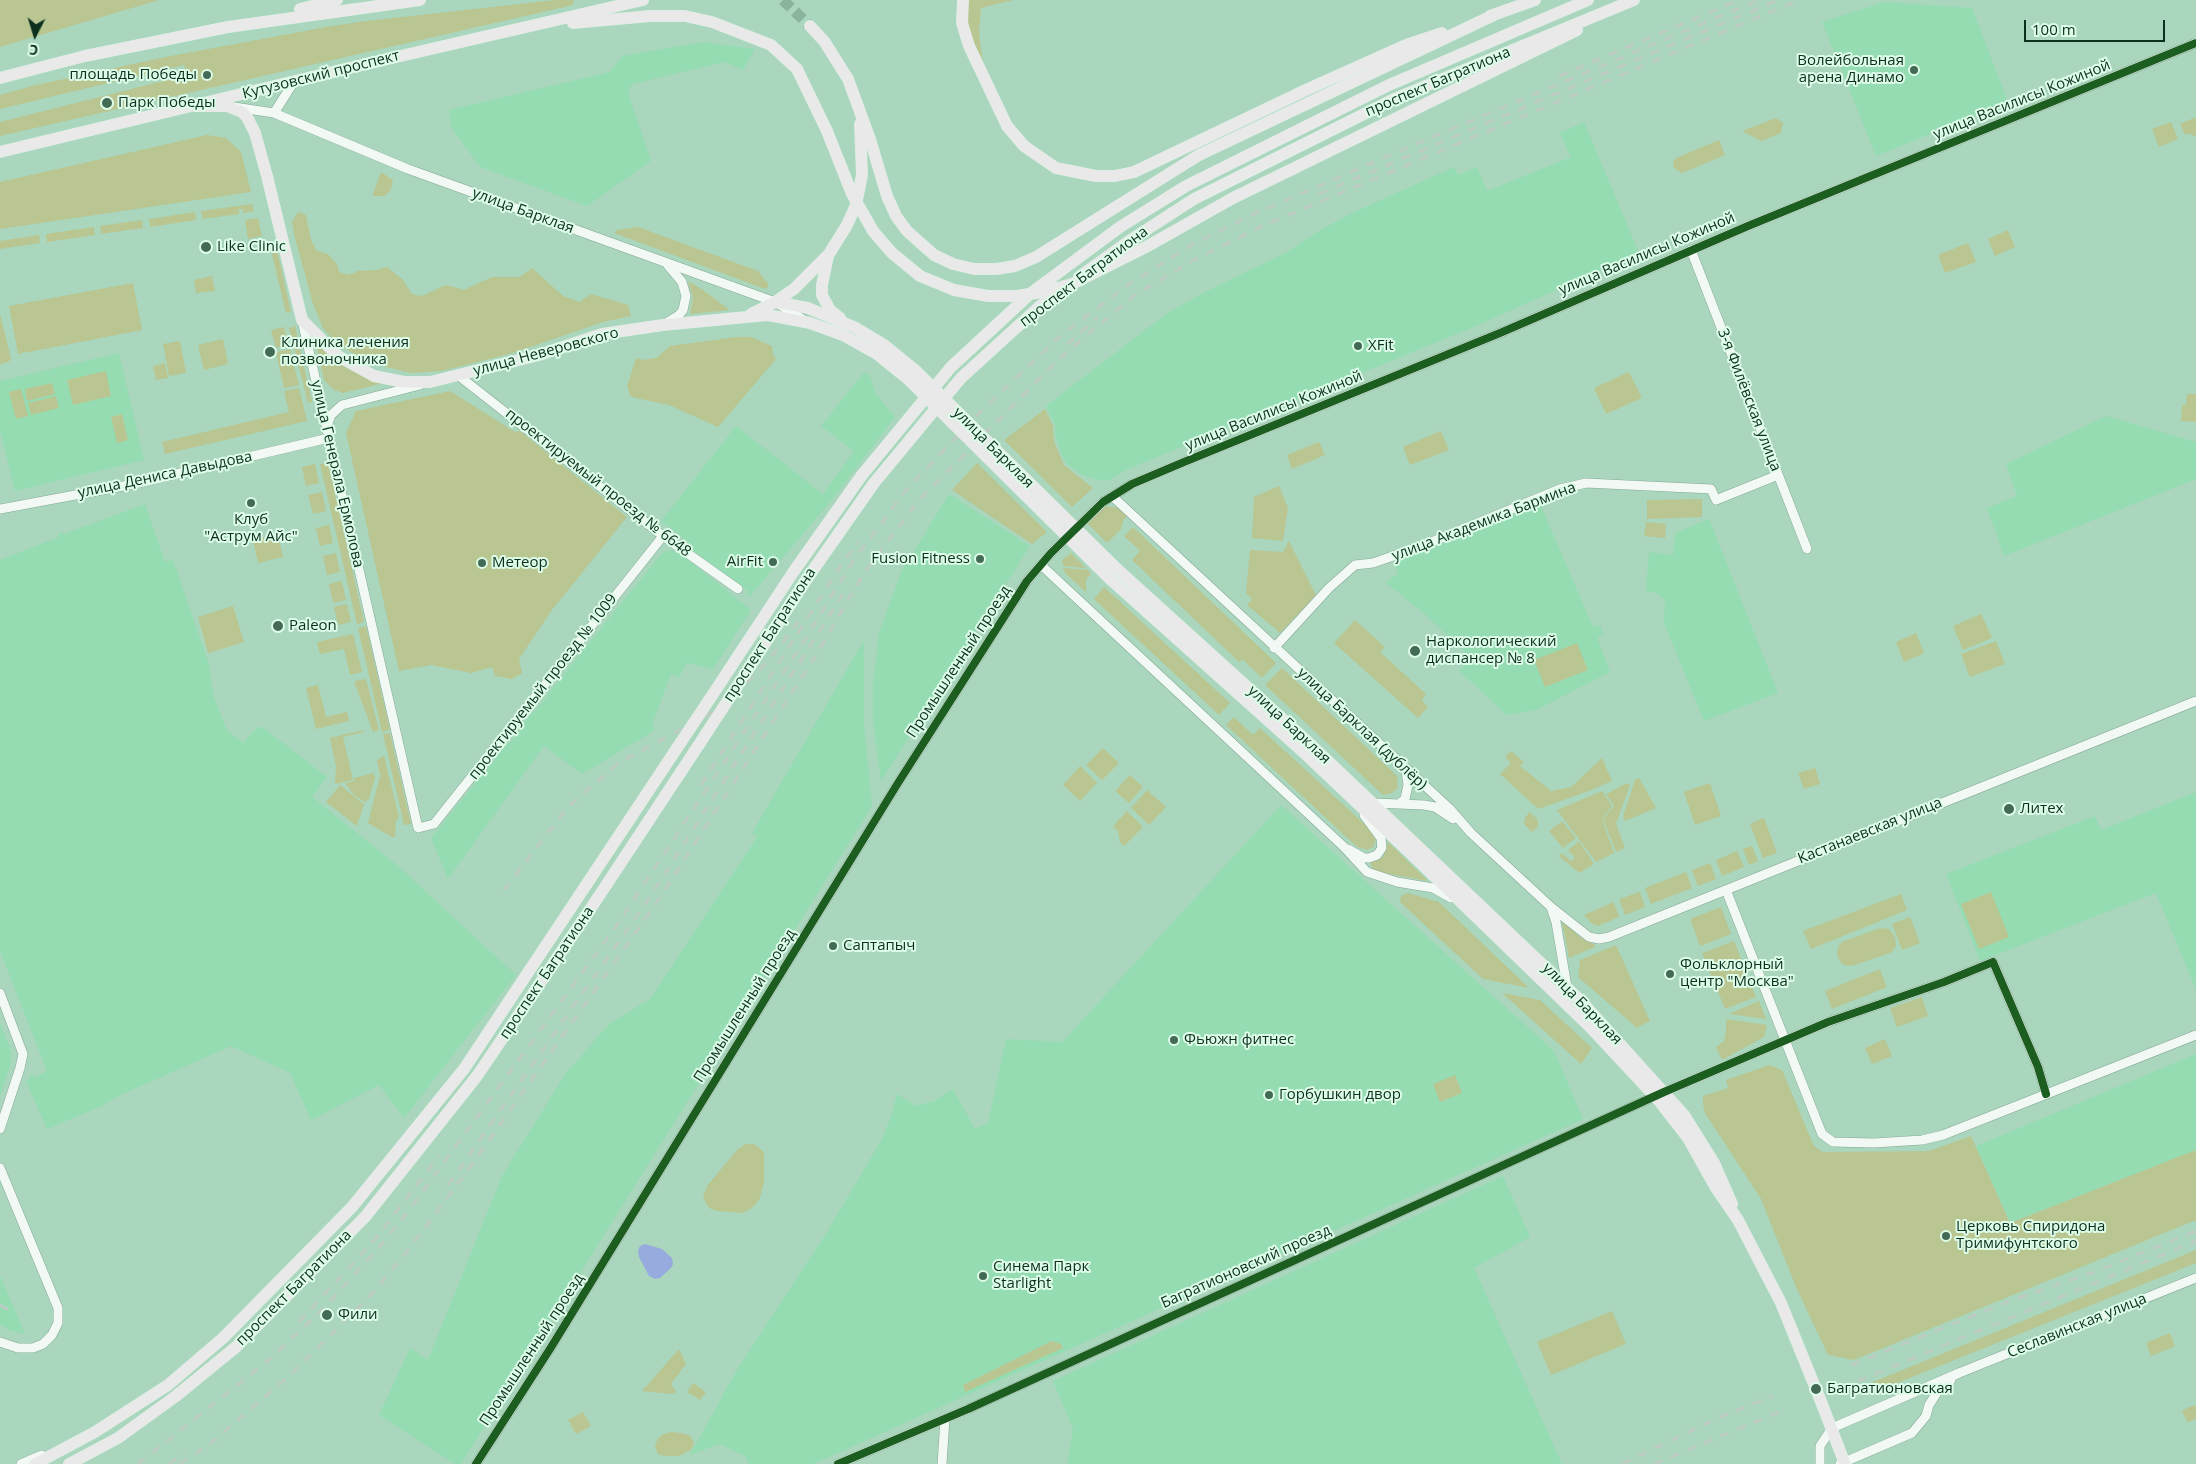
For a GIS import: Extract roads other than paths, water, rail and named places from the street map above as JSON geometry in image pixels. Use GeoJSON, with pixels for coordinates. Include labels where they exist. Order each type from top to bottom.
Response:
{"type":"FeatureCollection","features":[{"type":"Feature","properties":{"kind":"main road"},"geometry":{"type":"LineString","coordinates":[[0,78],[85,56],[228,27],[337,0]]}},
{"type":"Feature","properties":{"kind":"main road"},"geometry":{"type":"LineString","coordinates":[[228,27],[420,0]]}},
{"type":"Feature","properties":{"kind":"main road","name":"Кутузовский проспект"},"geometry":{"type":"LineString","coordinates":[[0,152],[196,106],[295,80],[643,0]]}},
{"type":"Feature","properties":{"kind":"main road"},"geometry":{"type":"LineString","coordinates":[[963,0],[962,23],[969,46],[1008,126],[1024,146],[1056,168],[1096,176],[1115,176],[1134,172],[1308,89],[1406,45],[1535,0]]}},
{"type":"Feature","properties":{"kind":"main road","name":"проспект Багратиона"},"geometry":{"type":"LineString","coordinates":[[36,1464],[95,1432],[168,1385],[223,1338],[352,1207],[464,1069],[794,571],[862,475],[951,367],[1031,293],[1120,227],[1186,186],[1389,85],[1588,0]]}},
{"type":"Feature","properties":{"kind":"main road","name":"проспект Багратиона"},"geometry":{"type":"LineString","coordinates":[[69,1464],[118,1438],[176,1396],[236,1347],[365,1217],[477,1076],[596,902],[806,580],[874,483],[961,378],[1040,306],[1129,241],[1194,199],[1394,99],[1634,0]]}},
{"type":"Feature","properties":{"kind":"main road"},"geometry":{"type":"LineString","coordinates":[[509,31],[584,21],[650,16],[685,16],[712,22],[771,45],[797,69],[804,81],[827,131],[852,194],[873,231],[892,253],[920,276],[954,290],[988,296],[1016,296],[1043,292],[1072,284],[1146,247],[1233,198],[1505,67],[1638,0]]}},
{"type":"Feature","properties":{"kind":"main road"},"geometry":{"type":"LineString","coordinates":[[810,26],[835,57],[848,80],[887,196],[896,216],[907,231],[919,244],[934,255],[953,264],[974,269],[996,269],[1015,266],[1036,257],[1199,154],[1496,14]]}},
{"type":"Feature","properties":{"kind":"main road"},"geometry":{"type":"LineString","coordinates":[[748,316],[794,289],[829,254],[848,225],[856,205],[862,175],[862,150],[857,104]]}},
{"type":"Feature","properties":{"kind":"main road"},"geometry":{"type":"LineString","coordinates":[[196,106],[227,106]]}},
{"type":"Feature","properties":{"kind":"main road","name":"улица Генерала Ермолова"},"geometry":{"type":"LineString","coordinates":[[227,106],[242,112],[247,117],[255,133],[302,320]]}},
{"type":"Feature","properties":{"kind":"main road"},"geometry":{"type":"LineString","coordinates":[[829,254],[822,285],[825,302],[830,310],[854,327]]}},
{"type":"Feature","properties":{"kind":"main road","name":"улица Барклая"},"geometry":{"type":"LineString","coordinates":[[774,302],[808,308],[854,327],[884,345],[1113,574],[1356,802],[1467,910],[1684,1115],[1725,1184],[1738,1220],[1766,1270],[1832,1428],[1843,1463]]}},
{"type":"Feature","properties":{"kind":"main road","name":"улица Неверовского"},"geometry":{"type":"LineString","coordinates":[[430,382],[540,355],[602,334],[748,316],[777,316],[810,323]]}},
{"type":"Feature","properties":{"kind":"main road"},"geometry":{"type":"LineString","coordinates":[[302,320],[338,356],[361,370],[392,380],[410,383],[430,382]]}},
{"type":"Feature","properties":{"kind":"main road","name":"улица Барклая"},"geometry":{"type":"LineString","coordinates":[[810,323],[860,344],[912,375]]}},
{"type":"Feature","properties":{"kind":"main road","name":"улица Барклая"},"geometry":{"type":"LineString","coordinates":[[1113,574],[1373,803],[1567,988],[1660,1094]]}},
{"type":"Feature","properties":{"kind":"street","name":"улица Василисы Кожиной"},"geometry":{"type":"LineString","coordinates":[[1041,565],[1094,509],[1132,484],[1500,333],[1691,250],[2196,43]]}},
{"type":"Feature","properties":{"kind":"street"},"geometry":{"type":"LineString","coordinates":[[274,113],[295,80]]}},
{"type":"Feature","properties":{"kind":"street","name":"улица Барклая"},"geometry":{"type":"LineString","coordinates":[[227,106],[274,113],[408,168],[774,302],[810,323]]}},
{"type":"Feature","properties":{"kind":"street","name":"3-я Филёвская улица"},"geometry":{"type":"LineString","coordinates":[[1691,250],[1807,549]]}},
{"type":"Feature","properties":{"kind":"street"},"geometry":{"type":"LineString","coordinates":[[663,325],[679,315],[683,310],[686,296],[682,282],[667,264]]}},
{"type":"Feature","properties":{"kind":"street","name":"улица Генерала Ермолова"},"geometry":{"type":"LineString","coordinates":[[302,320],[418,828]]}},
{"type":"Feature","properties":{"kind":"street","name":"проектируемый проезд № 6648"},"geometry":{"type":"LineString","coordinates":[[459,376],[663,536],[738,589]]}},
{"type":"Feature","properties":{"kind":"street","name":"улица Неверовского"},"geometry":{"type":"LineString","coordinates":[[327,426],[331,415],[342,405],[430,382]]}},
{"type":"Feature","properties":{"kind":"street","name":"улица Дениса Давыдова"},"geometry":{"type":"LineString","coordinates":[[0,509],[134,484],[329,438]]}},
{"type":"Feature","properties":{"kind":"street","name":"улица Академика Бармина"},"geometry":{"type":"LineString","coordinates":[[1274,648],[1329,588],[1355,564],[1373,563],[1422,546],[1560,489],[1586,483],[1711,489],[1716,500],[1778,475]]}},
{"type":"Feature","properties":{"kind":"street","name":"улица Барклая (дублёр)"},"geometry":{"type":"LineString","coordinates":[[1112,496],[1450,809],[1471,833],[1550,906],[1558,930],[1567,988]]}},
{"type":"Feature","properties":{"kind":"street","name":"проектируемый проезд № 1009"},"geometry":{"type":"LineString","coordinates":[[418,828],[434,824],[663,536]]}},
{"type":"Feature","properties":{"kind":"street"},"geometry":{"type":"LineString","coordinates":[[1041,565],[1344,847],[1367,872],[1397,882],[1433,888],[1442,892],[1467,910]]}},
{"type":"Feature","properties":{"kind":"street","name":"Промышленный проезд"},"geometry":{"type":"LineString","coordinates":[[476,1464],[550,1349],[938,720],[1027,581],[1041,565]]}},
{"type":"Feature","properties":{"kind":"street","name":"Кастанаевская улица"},"geometry":{"type":"LineString","coordinates":[[1550,906],[1589,937],[1599,939],[1609,937],[2196,701]]}},
{"type":"Feature","properties":{"kind":"street"},"geometry":{"type":"LineString","coordinates":[[1399,804],[1405,799],[1408,792],[1406,770]]}},
{"type":"Feature","properties":{"kind":"street"},"geometry":{"type":"LineString","coordinates":[[1344,847],[1369,858],[1377,855],[1383,846],[1381,838],[1356,802]]}},
{"type":"Feature","properties":{"kind":"street"},"geometry":{"type":"LineString","coordinates":[[1373,803],[1424,804],[1435,807],[1471,833]]}},
{"type":"Feature","properties":{"kind":"street"},"geometry":{"type":"LineString","coordinates":[[1726,890],[1786,1040],[1789,1056],[1822,1134],[1833,1142],[1874,1143],[1926,1139],[1943,1135],[2196,1035]]}},
{"type":"Feature","properties":{"kind":"street","name":"Багратионовский проезд"},"geometry":{"type":"LineString","coordinates":[[838,1464],[945,1419],[1660,1094],[1786,1040],[1993,962],[2038,1067],[2046,1094]]}},
{"type":"Feature","properties":{"kind":"street"},"geometry":{"type":"LineString","coordinates":[[0,993],[23,1054],[0,1129]]}},
{"type":"Feature","properties":{"kind":"street"},"geometry":{"type":"LineString","coordinates":[[0,1168],[58,1308],[58,1323],[52,1335],[43,1344],[33,1348],[18,1348],[0,1342]]}},
{"type":"Feature","properties":{"kind":"street","name":"Сеславинская улица"},"geometry":{"type":"LineString","coordinates":[[1832,1428],[1959,1373],[2196,1278]]}},
{"type":"Feature","properties":{"kind":"street","name":"Сеславинская улица"},"geometry":{"type":"LineString","coordinates":[[1843,1463],[1912,1433],[1926,1416],[1938,1392],[1959,1373]]}},
{"type":"Feature","properties":{"kind":"street"},"geometry":{"type":"LineString","coordinates":[[942,1464],[945,1419]]}},
{"type":"Feature","properties":{"kind":"street"},"geometry":{"type":"LineString","coordinates":[[1820,1464],[1820,1446],[1832,1428]]}},
{"type":"Feature","properties":{"kind":"street"},"geometry":{"type":"LineString","coordinates":[[21,1464],[95,1432]]}},
{"type":"Feature","properties":{"kind":"street"},"geometry":{"type":"LineString","coordinates":[[79,1464],[118,1438]]}},
{"type":"Feature","properties":{"kind":"water"},"geometry":{"type":"Polygon","coordinates":[[[645,1244],[662,1249],[672,1258],[673,1264],[671,1268],[660,1278],[655,1279],[649,1276],[639,1257],[638,1250],[640,1246],[645,1244]]]}},
{"type":"Feature","properties":{"kind":"tunnel"},"geometry":{"type":"LineString","coordinates":[[783,0],[810,26]]}},
{"type":"Feature","properties":{"kind":"railway"},"geometry":{"type":"LineString","coordinates":[[1559,76],[1739,0]]}},
{"type":"Feature","properties":{"kind":"railway"},"geometry":{"type":"LineString","coordinates":[[138,1464],[270,1359],[322,1310],[383,1243],[617,925],[801,646],[852,563],[906,490],[981,411],[1058,338],[1126,286],[1192,245],[1252,215],[1759,0]]}},
{"type":"Feature","properties":{"kind":"railway"},"geometry":{"type":"LineString","coordinates":[[1319,194],[1778,0]]}},
{"type":"Feature","properties":{"kind":"railway"},"geometry":{"type":"LineString","coordinates":[[180,1464],[211,1443],[288,1377],[368,1298],[406,1253],[468,1170],[657,902],[816,655],[864,573],[919,500],[1062,356],[1135,295],[1192,261],[1258,228],[1799,0]]}},
{"type":"Feature","properties":{"kind":"railway"},"geometry":{"type":"LineString","coordinates":[[1067,344],[1097,318]]}},
{"type":"Feature","properties":{"kind":"railway"},"geometry":{"type":"LineString","coordinates":[[701,785],[845,559],[859,542]]}},
{"type":"Feature","properties":{"kind":"railway"},"geometry":{"type":"LineString","coordinates":[[448,1185],[650,897],[847,588]]}},
{"type":"Feature","properties":{"kind":"railway"},"geometry":{"type":"LineString","coordinates":[[504,890],[567,808],[620,762],[708,715],[730,698],[773,655],[798,622]]}},
{"type":"Feature","properties":{"kind":"railway"},"geometry":{"type":"LineString","coordinates":[[299,1322],[376,1238],[439,1156]]}},
{"type":"Feature","properties":{"kind":"railway"},"geometry":{"type":"LineString","coordinates":[[1851,1365],[2015,1299],[2092,1273],[2196,1231]]}},
{"type":"Feature","properties":{"kind":"railway"},"geometry":{"type":"LineString","coordinates":[[1858,1381],[2196,1241]]}},
{"type":"Feature","properties":{"kind":"railway"},"geometry":{"type":"LineString","coordinates":[[0,1305],[16,1314]]}},
{"type":"Feature","properties":{"kind":"railway"},"geometry":{"type":"LineString","coordinates":[[1622,1464],[1720,1417],[1773,1396]]}},
{"type":"Feature","properties":{"kind":"railway"},"geometry":{"type":"LineString","coordinates":[[1654,1464],[1779,1412]]}},
{"type":"Feature","properties":{"kind":"railway"},"geometry":{"type":"LineString","coordinates":[[169,1464],[185,1453]]}},
{"type":"Feature","properties":{"kind":"place","name":"Волейбольная арена Динамо"},"geometry":{"type":"Point","coordinates":[1914,70]}},
{"type":"Feature","properties":{"kind":"place","name":"площадь Победы"},"geometry":{"type":"Point","coordinates":[207,75]}},
{"type":"Feature","properties":{"kind":"place","name":"Парк Победы"},"geometry":{"type":"Point","coordinates":[107,103]}},
{"type":"Feature","properties":{"kind":"place","name":"Like Clinic"},"geometry":{"type":"Point","coordinates":[206,247]}},
{"type":"Feature","properties":{"kind":"place","name":"XFit"},"geometry":{"type":"Point","coordinates":[1358,346]}},
{"type":"Feature","properties":{"kind":"place","name":"Клиника лечения позвоночника"},"geometry":{"type":"Point","coordinates":[270,352]}},
{"type":"Feature","properties":{"kind":"place","name":"Клуб \"Аструм Айс\""},"geometry":{"type":"Point","coordinates":[251,503]}},
{"type":"Feature","properties":{"kind":"place","name":"Fusion Fitness"},"geometry":{"type":"Point","coordinates":[980,559]}},
{"type":"Feature","properties":{"kind":"place","name":"AirFit"},"geometry":{"type":"Point","coordinates":[773,562]}},
{"type":"Feature","properties":{"kind":"place","name":"Метеор"},"geometry":{"type":"Point","coordinates":[482,563]}},
{"type":"Feature","properties":{"kind":"place","name":"Paleon"},"geometry":{"type":"Point","coordinates":[278,626]}},
{"type":"Feature","properties":{"kind":"place","name":"Наркологический диспансер № 8"},"geometry":{"type":"Point","coordinates":[1415,651]}},
{"type":"Feature","properties":{"kind":"place","name":"Литех"},"geometry":{"type":"Point","coordinates":[2009,809]}},
{"type":"Feature","properties":{"kind":"place","name":"Саптапыч"},"geometry":{"type":"Point","coordinates":[833,946]}},
{"type":"Feature","properties":{"kind":"place","name":"Фольклорный центр \"Москва\""},"geometry":{"type":"Point","coordinates":[1670,974]}},
{"type":"Feature","properties":{"kind":"place","name":"Фьюжн фитнес"},"geometry":{"type":"Point","coordinates":[1174,1040]}},
{"type":"Feature","properties":{"kind":"place","name":"Горбушкин двор"},"geometry":{"type":"Point","coordinates":[1269,1095]}},
{"type":"Feature","properties":{"kind":"place","name":"Церковь Спиридона Тримифунтского"},"geometry":{"type":"Point","coordinates":[1946,1236]}},
{"type":"Feature","properties":{"kind":"place","name":"Синема Парк Starlight"},"geometry":{"type":"Point","coordinates":[983,1276]}},
{"type":"Feature","properties":{"kind":"place","name":"Фили"},"geometry":{"type":"Point","coordinates":[327,1315]}},
{"type":"Feature","properties":{"kind":"place","name":"Багратионовская"},"geometry":{"type":"Point","coordinates":[1816,1389]}}]}
